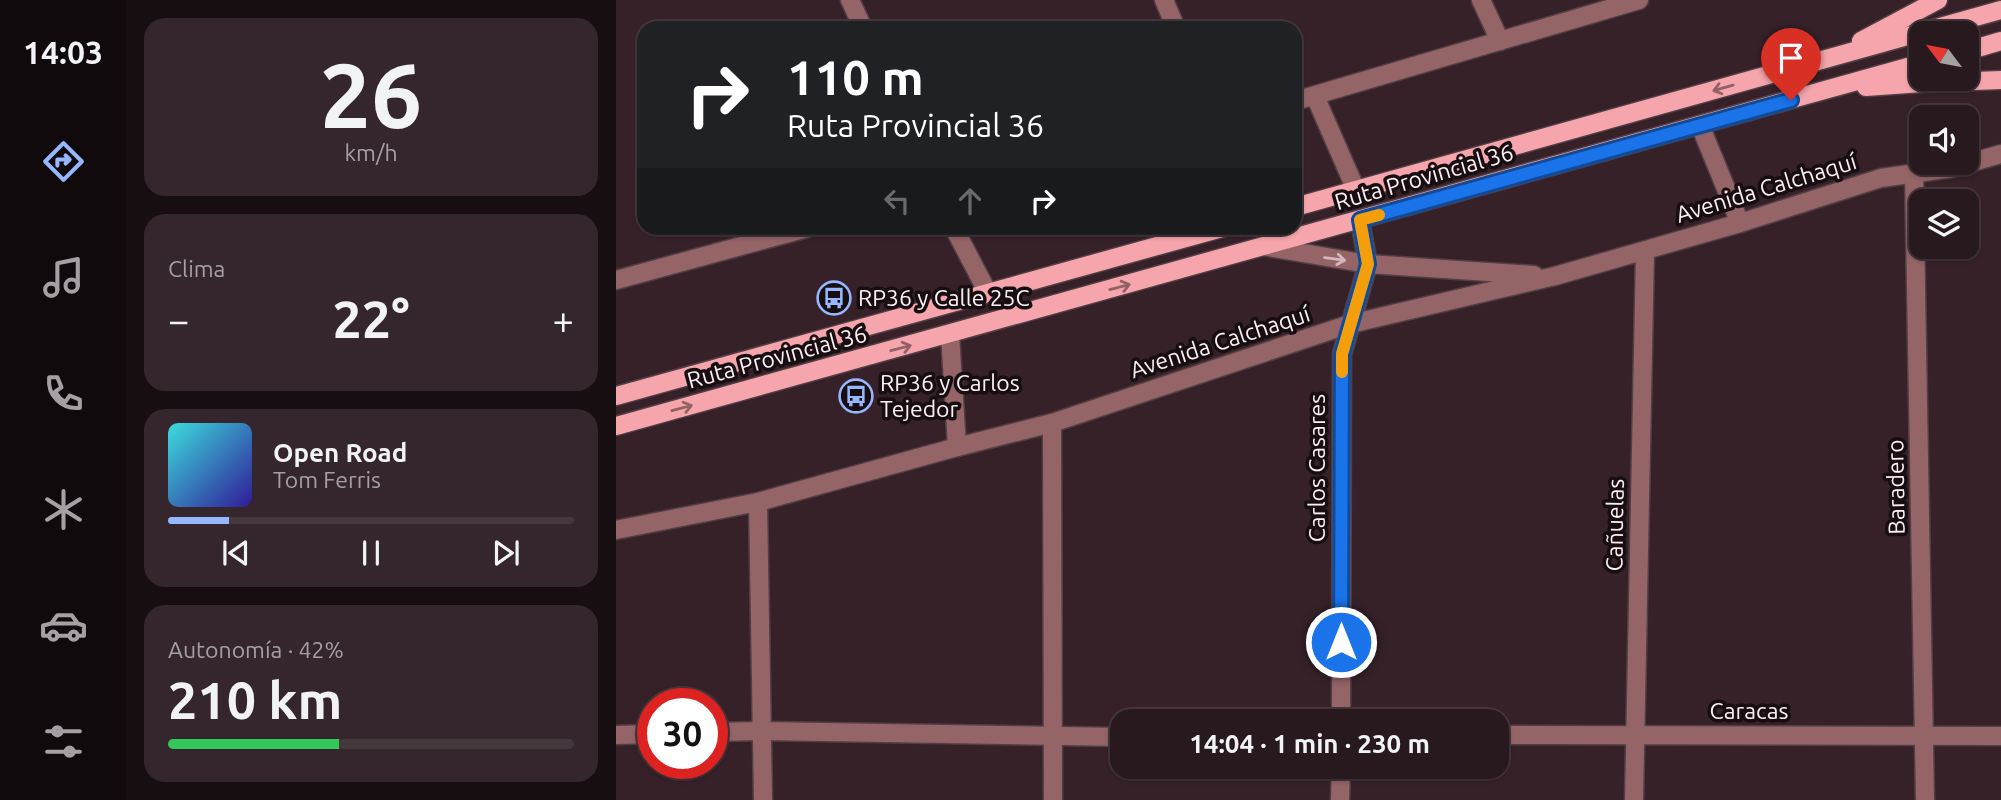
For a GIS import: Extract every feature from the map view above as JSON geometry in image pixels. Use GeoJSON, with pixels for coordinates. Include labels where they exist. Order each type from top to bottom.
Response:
{"type":"FeatureCollection","features":[{"type":"Feature","properties":{"kind":"main road"},"geometry":{"type":"LineString","coordinates":[[1827,59],[1938,0]]}},
{"type":"Feature","properties":{"kind":"main road","name":"Ruta Provincial 36"},"geometry":{"type":"LineString","coordinates":[[1302,205],[2001,10]]}},
{"type":"Feature","properties":{"kind":"main road"},"geometry":{"type":"LineString","coordinates":[[1979,47],[2001,41]]}},
{"type":"Feature","properties":{"kind":"main road","name":"Ruta Provincial 36"},"geometry":{"type":"LineString","coordinates":[[616,426],[1909,67]]}},
{"type":"Feature","properties":{"kind":"main road"},"geometry":{"type":"LineString","coordinates":[[1814,94],[1922,83],[2001,80]]}},
{"type":"Feature","properties":{"kind":"main road","name":"Ruta Provincial 36"},"geometry":{"type":"LineString","coordinates":[[616,396],[1197,235]]}},
{"type":"Feature","properties":{"kind":"street"},"geometry":{"type":"LineString","coordinates":[[850,0],[860,21]]}},
{"type":"Feature","properties":{"kind":"street"},"geometry":{"type":"LineString","coordinates":[[1164,0],[1173,21]]}},
{"type":"Feature","properties":{"kind":"street"},"geometry":{"type":"LineString","coordinates":[[1481,0],[1500,41]]}},
{"type":"Feature","properties":{"kind":"street"},"geometry":{"type":"LineString","coordinates":[[1302,99],[1639,0]]}},
{"type":"Feature","properties":{"kind":"street"},"geometry":{"type":"LineString","coordinates":[[1315,96],[1356,190]]}},
{"type":"Feature","properties":{"kind":"street"},"geometry":{"type":"LineString","coordinates":[[1700,125],[1740,223]]}},
{"type":"Feature","properties":{"kind":"street","name":"Avenida Calchaquí"},"geometry":{"type":"LineString","coordinates":[[1979,161],[2001,155]]}},
{"type":"Feature","properties":{"kind":"street","name":"Avenida Calchaquí"},"geometry":{"type":"LineString","coordinates":[[616,530],[758,502],[1052,423],[1350,324],[1555,276],[1740,223],[1881,178],[1909,175]]}},
{"type":"Feature","properties":{"kind":"street","name":"Baradero"},"geometry":{"type":"LineString","coordinates":[[1914,175],[1925,800]]}},
{"type":"Feature","properties":{"kind":"street","name":"Carlos Casares"},"geometry":{"type":"LineString","coordinates":[[1341,709],[1342,354],[1368,264],[1360,220]]}},
{"type":"Feature","properties":{"kind":"street"},"geometry":{"type":"LineString","coordinates":[[616,280],[781,235]]}},
{"type":"Feature","properties":{"kind":"street"},"geometry":{"type":"LineString","coordinates":[[958,235],[988,293]]}},
{"type":"Feature","properties":{"kind":"street"},"geometry":{"type":"LineString","coordinates":[[1268,247],[1368,264],[1555,276]]}},
{"type":"Feature","properties":{"kind":"street","name":"Cañuelas"},"geometry":{"type":"LineString","coordinates":[[1634,800],[1645,251]]}},
{"type":"Feature","properties":{"kind":"street"},"geometry":{"type":"LineString","coordinates":[[950,334],[957,447]]}},
{"type":"Feature","properties":{"kind":"street"},"geometry":{"type":"LineString","coordinates":[[1052,423],[1052,800]]}},
{"type":"Feature","properties":{"kind":"street"},"geometry":{"type":"LineString","coordinates":[[758,502],[763,800]]}},
{"type":"Feature","properties":{"kind":"street"},"geometry":{"type":"LineString","coordinates":[[728,732],[1110,737]]}},
{"type":"Feature","properties":{"kind":"street"},"geometry":{"type":"LineString","coordinates":[[616,735],[637,734]]}},
{"type":"Feature","properties":{"kind":"street","name":"Caracas"},"geometry":{"type":"LineString","coordinates":[[1509,735],[2001,736]]}},
{"type":"Feature","properties":{"kind":"street"},"geometry":{"type":"LineString","coordinates":[[1340,779],[1340,800]]}},
{"type":"Feature","properties":{"kind":"slow traffic"},"geometry":{"type":"LineString","coordinates":[[1342,372],[1342,354],[1368,264],[1360,220],[1379,215]]}},
{"type":"Feature","properties":{"kind":"place","name":"RP36 y Calle 25C"},"geometry":{"type":"Point","coordinates":[834,298]}},
{"type":"Feature","properties":{"kind":"place","name":"RP36 y Carlos Tejedor"},"geometry":{"type":"Point","coordinates":[856,396]}},
{"type":"Feature","properties":{"kind":"route"},"geometry":{"type":"LineString","coordinates":[[1341,642],[1342,354],[1368,264],[1360,220],[1791,100]]}}]}
